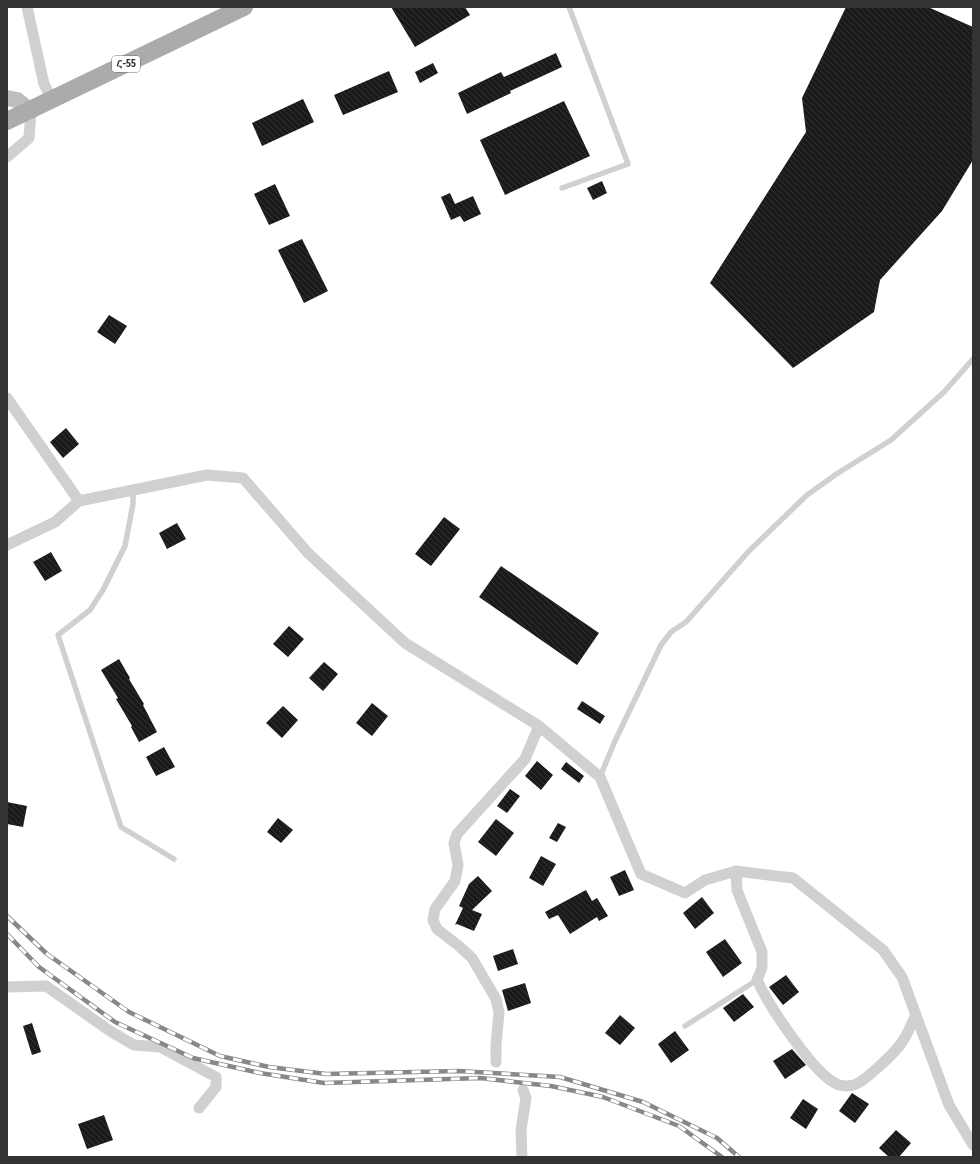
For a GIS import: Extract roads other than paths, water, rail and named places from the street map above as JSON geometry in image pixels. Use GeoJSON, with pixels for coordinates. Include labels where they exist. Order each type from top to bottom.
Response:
{"type":"FeatureCollection","features":[{"type":"Feature","properties":{"kind":"main road","name":"Հ-55"},"geometry":{"type":"LineString","coordinates":[[7,121],[31,111],[244,7]]}},
{"type":"Feature","properties":{"kind":"street"},"geometry":{"type":"LineString","coordinates":[[29,9],[44,84],[52,100]]}},
{"type":"Feature","properties":{"kind":"street"},"geometry":{"type":"LineString","coordinates":[[7,98],[17,100],[31,111],[29,138],[7,157]]}},
{"type":"Feature","properties":{"kind":"street"},"geometry":{"type":"LineString","coordinates":[[7,398],[79,501]]}},
{"type":"Feature","properties":{"kind":"street"},"geometry":{"type":"LineString","coordinates":[[7,545],[55,522],[79,501],[206,475],[243,478],[308,554],[405,643],[540,726],[600,777],[641,874],[685,893],[705,880],[736,871],[793,878],[883,950],[902,977],[949,1105],[973,1145]]}},
{"type":"Feature","properties":{"kind":"street"},"geometry":{"type":"LineString","coordinates":[[496,1062],[499,1012],[496,999],[472,958],[436,928],[433,920],[435,909],[455,881],[458,865],[454,843],[457,834],[525,759],[540,726]]}},
{"type":"Feature","properties":{"kind":"street"},"geometry":{"type":"LineString","coordinates":[[736,871],[737,890],[762,952],[762,968],[757,980],[794,1040],[830,1080],[840,1085],[856,1084],[871,1074],[902,1043],[916,1015]]}},
{"type":"Feature","properties":{"kind":"street"},"geometry":{"type":"LineString","coordinates":[[7,987],[46,986],[110,1031],[134,1045],[160,1047],[216,1077],[216,1087],[199,1108]]}},
{"type":"Feature","properties":{"kind":"street"},"geometry":{"type":"LineString","coordinates":[[522,1157],[521,1130],[526,1098],[523,1090]]}},
{"type":"Feature","properties":{"kind":"lane"},"geometry":{"type":"LineString","coordinates":[[562,188],[628,164],[569,7]]}},
{"type":"Feature","properties":{"kind":"lane"},"geometry":{"type":"LineString","coordinates":[[600,777],[615,741],[661,646],[671,632],[686,622],[749,551],[807,495],[838,473],[891,440],[944,392],[973,359]]}},
{"type":"Feature","properties":{"kind":"lane"},"geometry":{"type":"LineString","coordinates":[[133,491],[133,504],[125,546],[103,590],[90,610],[58,635],[121,827],[174,860]]}},
{"type":"Feature","properties":{"kind":"lane"},"geometry":{"type":"LineString","coordinates":[[685,1026],[757,980]]}},
{"type":"Feature","properties":{"kind":"railway"},"geometry":{"type":"LineString","coordinates":[[7,916],[47,954],[129,1012],[220,1056],[269,1067],[326,1074],[459,1071],[560,1077],[643,1102],[717,1138],[739,1157]]}},
{"type":"Feature","properties":{"kind":"railway"},"geometry":{"type":"LineString","coordinates":[[7,934],[39,967],[115,1022],[193,1058],[260,1073],[324,1083],[480,1078],[551,1086],[603,1097],[679,1126],[722,1157]]}}]}
